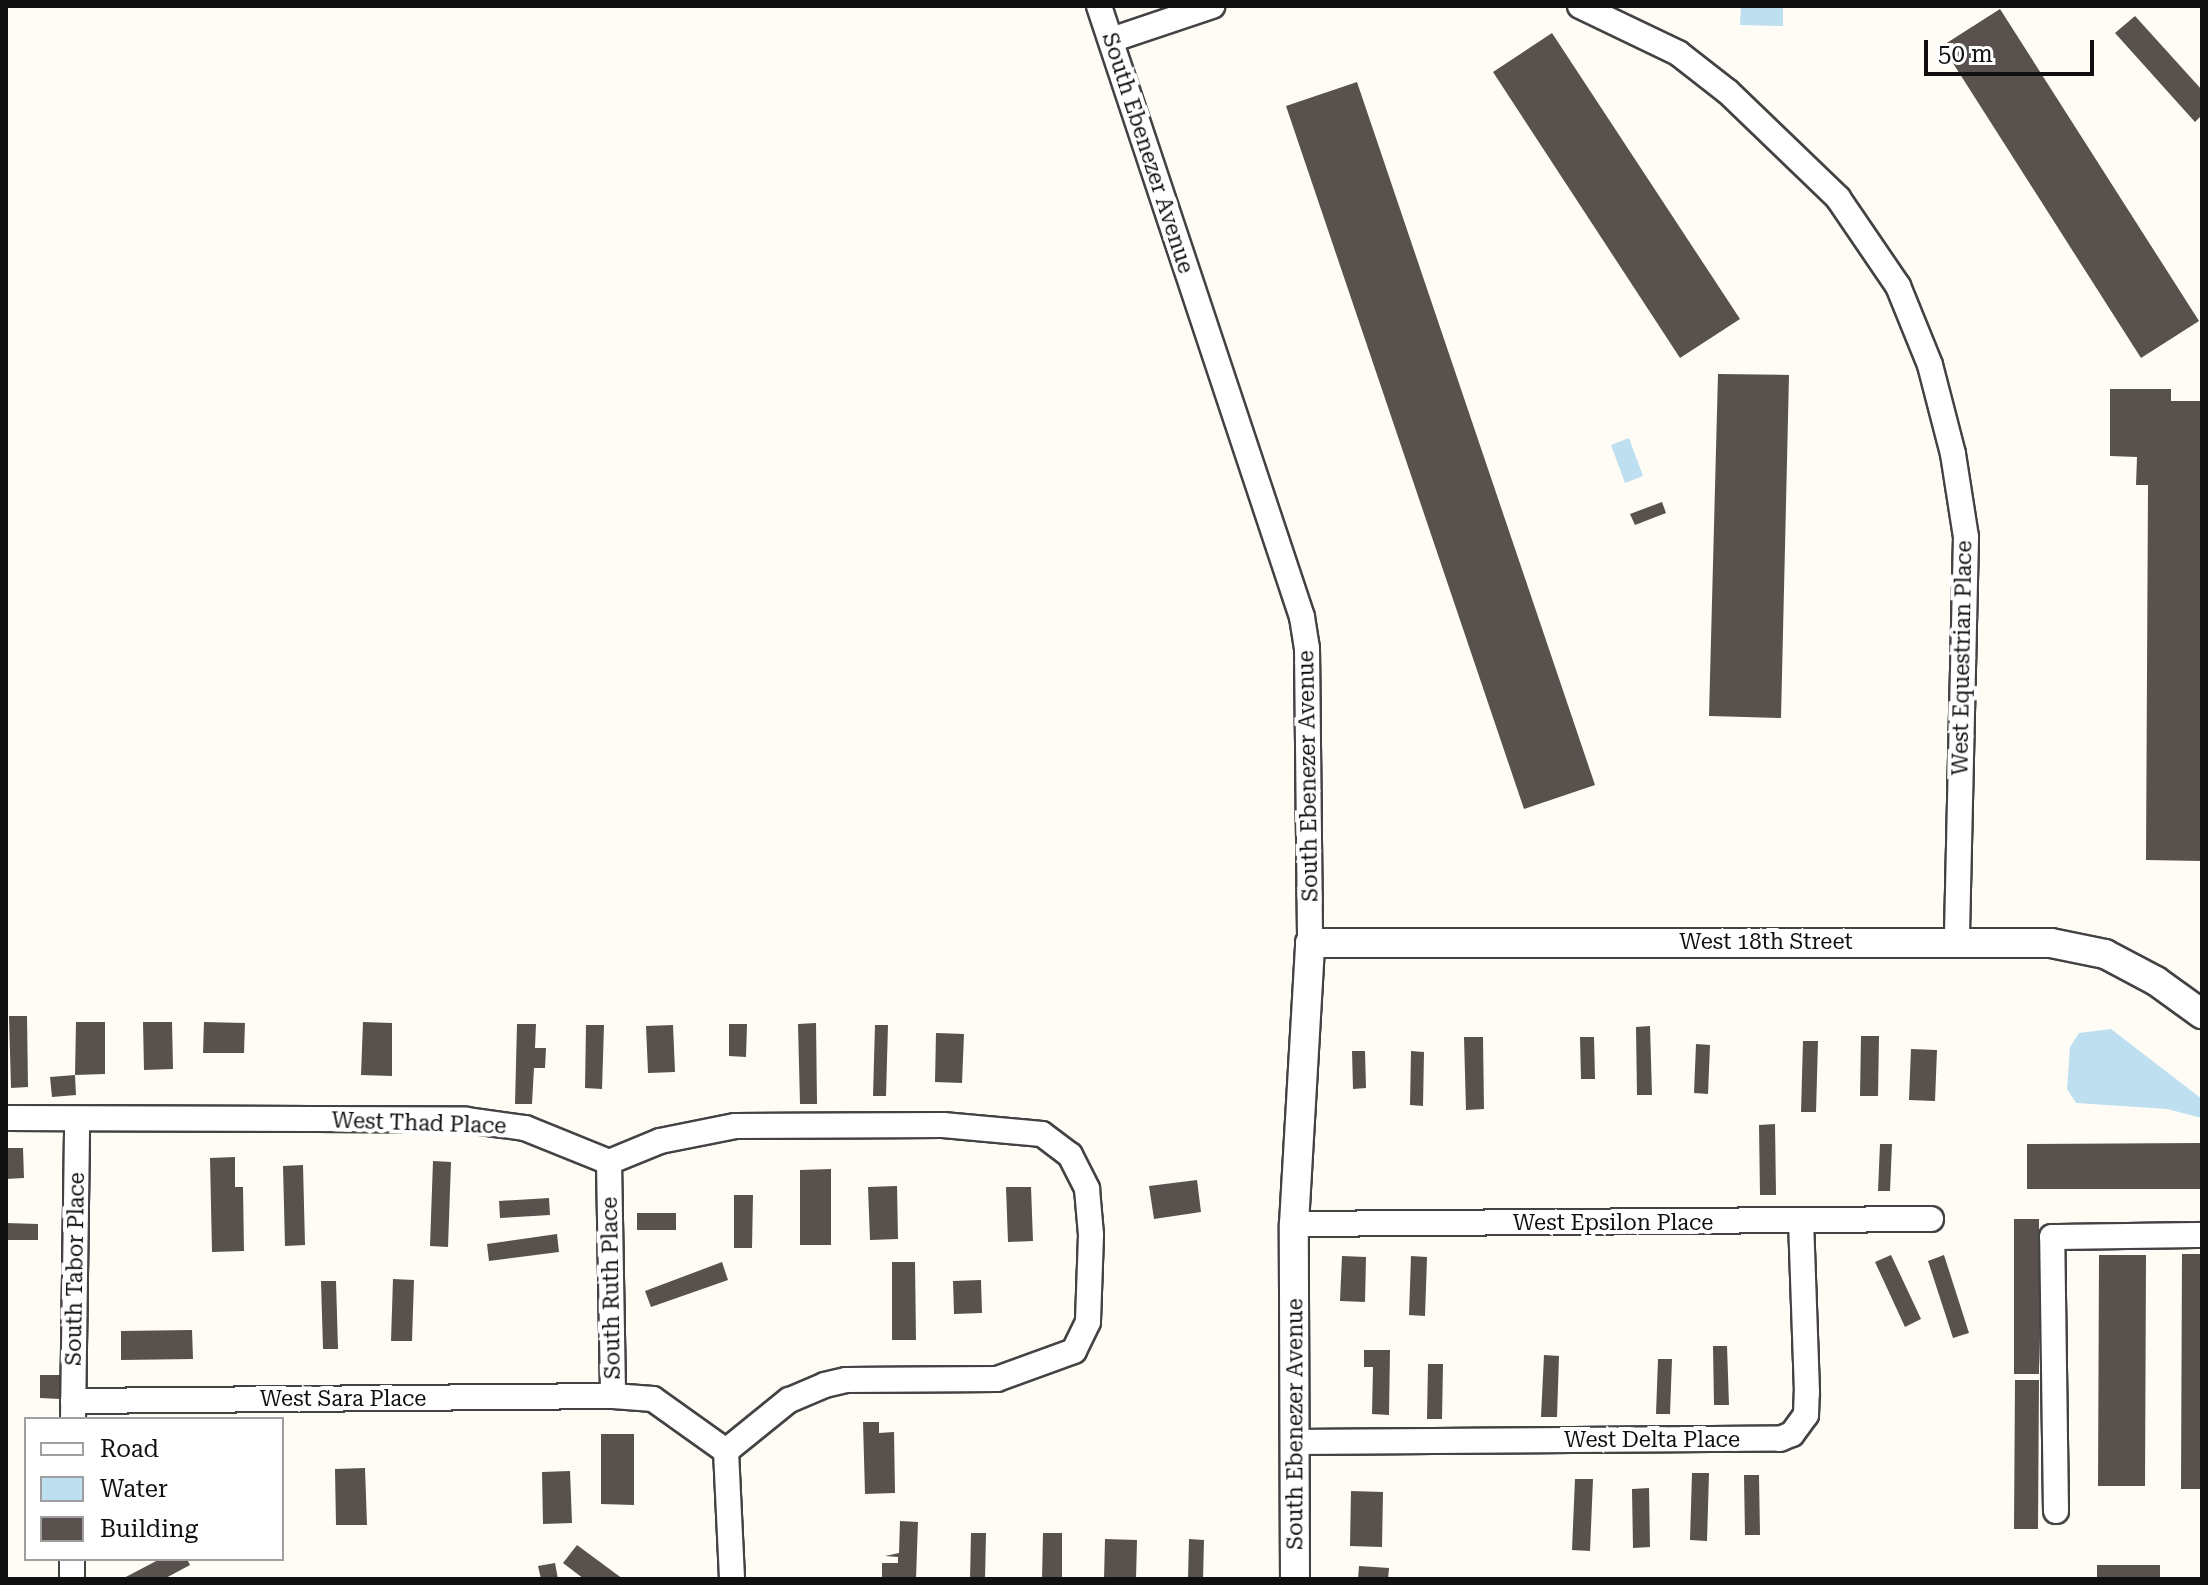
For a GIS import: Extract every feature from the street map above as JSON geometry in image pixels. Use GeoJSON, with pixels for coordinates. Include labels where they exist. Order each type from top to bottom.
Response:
{"type":"FeatureCollection","features":[{"type":"Feature","properties":{"kind":"street","name":"South Ebenezer Avenue"},"geometry":{"type":"LineString","coordinates":[[1099,6],[1302,617],[1307,648],[1310,943],[1294,1224],[1295,1579]]}},
{"type":"Feature","properties":{"kind":"street"},"geometry":{"type":"LineString","coordinates":[[1111,40],[1212,6]]}},
{"type":"Feature","properties":{"kind":"street","name":"West Equestrian Place"},"geometry":{"type":"LineString","coordinates":[[1580,6],[1678,53],[1728,92],[1838,198],[1903,299],[1930,365],[1953,454],[1966,537],[1957,943]]}},
{"type":"Feature","properties":{"kind":"street","name":"West 18th Street"},"geometry":{"type":"LineString","coordinates":[[1310,943],[2051,943],[2105,954],[2156,981],[2202,1014]]}},
{"type":"Feature","properties":{"kind":"street","name":"West Thad Place"},"geometry":{"type":"LineString","coordinates":[[6,1118],[466,1120],[525,1128],[609,1162]]}},
{"type":"Feature","properties":{"kind":"street","name":"South Tabor Place"},"geometry":{"type":"LineString","coordinates":[[73,1410],[77,1119]]}},
{"type":"Feature","properties":{"kind":"street"},"geometry":{"type":"LineString","coordinates":[[609,1162],[691,1133],[793,1124],[991,1128],[1042,1134],[1070,1155],[1087,1189],[1091,1235],[1088,1322],[1074,1351],[997,1379],[846,1380],[789,1400],[726,1451],[732,1579]]}},
{"type":"Feature","properties":{"kind":"street","name":"South Ruth Place"},"geometry":{"type":"LineString","coordinates":[[609,1162],[613,1396],[653,1399],[726,1451]]}},
{"type":"Feature","properties":{"kind":"street","name":"West Epsilon Place"},"geometry":{"type":"LineString","coordinates":[[1294,1224],[1931,1219]]}},
{"type":"Feature","properties":{"kind":"street","name":"West Delta Place"},"geometry":{"type":"LineString","coordinates":[[1295,1442],[1780,1439],[1792,1434],[1806,1415],[1807,1392],[1801,1222]]}},
{"type":"Feature","properties":{"kind":"street"},"geometry":{"type":"LineString","coordinates":[[2056,1511],[2052,1237],[2202,1235]]}},
{"type":"Feature","properties":{"kind":"street","name":"West Sara Place"},"geometry":{"type":"LineString","coordinates":[[73,1410],[613,1396]]}},
{"type":"Feature","properties":{"kind":"water"},"geometry":{"type":"Polygon","coordinates":[[[1741,6],[1783,6],[1783,26],[1740,25],[1741,6]]]}},
{"type":"Feature","properties":{"kind":"water"},"geometry":{"type":"Polygon","coordinates":[[[1629,438],[1643,476],[1625,483],[1611,445],[1629,438]]]}},
{"type":"Feature","properties":{"kind":"water"},"geometry":{"type":"Polygon","coordinates":[[[2111,1029],[2202,1099],[2202,1118],[2167,1109],[2076,1103],[2067,1089],[2070,1047],[2079,1033],[2111,1029]]]}},
{"type":"Feature","properties":{"kind":"building"},"geometry":{"type":"Polygon","coordinates":[[[2000,9],[2199,321],[2141,358],[1942,46],[2000,9]]]}},
{"type":"Feature","properties":{"kind":"building"},"geometry":{"type":"Polygon","coordinates":[[[2135,16],[2202,90],[2202,115],[2195,122],[2115,33],[2135,16]]]}},
{"type":"Feature","properties":{"kind":"building"},"geometry":{"type":"Polygon","coordinates":[[[1552,33],[1740,319],[1680,358],[1493,72],[1552,33]]]}},
{"type":"Feature","properties":{"kind":"building"},"geometry":{"type":"Polygon","coordinates":[[[1357,82],[1595,785],[1524,809],[1286,106],[1357,82]]]}},
{"type":"Feature","properties":{"kind":"building"},"geometry":{"type":"Polygon","coordinates":[[[1718,374],[1789,375],[1781,718],[1709,716],[1718,374]]]}},
{"type":"Feature","properties":{"kind":"building"},"geometry":{"type":"Polygon","coordinates":[[[2110,389],[2171,389],[2171,401],[2202,401],[2202,861],[2146,860],[2148,485],[2136,485],[2137,457],[2110,456],[2110,389]]]}},
{"type":"Feature","properties":{"kind":"building"},"geometry":{"type":"Polygon","coordinates":[[[1662,502],[1666,513],[1635,525],[1630,514],[1662,502]]]}},
{"type":"Feature","properties":{"kind":"building"},"geometry":{"type":"Polygon","coordinates":[[[9,1016],[27,1016],[28,1087],[11,1088],[9,1016]]]}},
{"type":"Feature","properties":{"kind":"building"},"geometry":{"type":"Polygon","coordinates":[[[76,1022],[105,1022],[105,1074],[75,1075],[76,1022]]]}},
{"type":"Feature","properties":{"kind":"building"},"geometry":{"type":"Polygon","coordinates":[[[143,1022],[172,1022],[173,1069],[144,1070],[143,1022]]]}},
{"type":"Feature","properties":{"kind":"building"},"geometry":{"type":"Polygon","coordinates":[[[204,1022],[245,1023],[244,1053],[203,1053],[204,1022]]]}},
{"type":"Feature","properties":{"kind":"building"},"geometry":{"type":"Polygon","coordinates":[[[363,1022],[392,1023],[392,1076],[361,1075],[363,1022]]]}},
{"type":"Feature","properties":{"kind":"building"},"geometry":{"type":"Polygon","coordinates":[[[816,1023],[817,1104],[800,1104],[798,1024],[816,1023]]]}},
{"type":"Feature","properties":{"kind":"building"},"geometry":{"type":"Polygon","coordinates":[[[517,1024],[536,1024],[535,1048],[546,1048],[545,1068],[534,1068],[532,1104],[515,1104],[517,1024]]]}},
{"type":"Feature","properties":{"kind":"building"},"geometry":{"type":"Polygon","coordinates":[[[729,1024],[747,1024],[746,1057],[729,1056],[729,1024]]]}},
{"type":"Feature","properties":{"kind":"building"},"geometry":{"type":"Polygon","coordinates":[[[586,1025],[604,1025],[602,1089],[585,1088],[586,1025]]]}},
{"type":"Feature","properties":{"kind":"building"},"geometry":{"type":"Polygon","coordinates":[[[673,1025],[675,1072],[648,1073],[646,1026],[673,1025]]]}},
{"type":"Feature","properties":{"kind":"building"},"geometry":{"type":"Polygon","coordinates":[[[875,1025],[888,1025],[886,1096],[873,1096],[875,1025]]]}},
{"type":"Feature","properties":{"kind":"building"},"geometry":{"type":"Polygon","coordinates":[[[1650,1026],[1652,1095],[1637,1095],[1636,1027],[1650,1026]]]}},
{"type":"Feature","properties":{"kind":"building"},"geometry":{"type":"Polygon","coordinates":[[[936,1033],[964,1034],[962,1083],[935,1082],[936,1033]]]}},
{"type":"Feature","properties":{"kind":"building"},"geometry":{"type":"Polygon","coordinates":[[[1861,1036],[1879,1036],[1878,1096],[1860,1096],[1861,1036]]]}},
{"type":"Feature","properties":{"kind":"building"},"geometry":{"type":"Polygon","coordinates":[[[1464,1037],[1483,1037],[1484,1109],[1466,1110],[1464,1037]]]}},
{"type":"Feature","properties":{"kind":"building"},"geometry":{"type":"Polygon","coordinates":[[[1580,1037],[1594,1037],[1595,1079],[1581,1079],[1580,1037]]]}},
{"type":"Feature","properties":{"kind":"building"},"geometry":{"type":"Polygon","coordinates":[[[1803,1041],[1818,1041],[1816,1112],[1801,1112],[1803,1041]]]}},
{"type":"Feature","properties":{"kind":"building"},"geometry":{"type":"Polygon","coordinates":[[[1696,1044],[1710,1045],[1708,1094],[1694,1093],[1696,1044]]]}},
{"type":"Feature","properties":{"kind":"building"},"geometry":{"type":"Polygon","coordinates":[[[1911,1049],[1937,1050],[1935,1101],[1909,1100],[1911,1049]]]}},
{"type":"Feature","properties":{"kind":"building"},"geometry":{"type":"Polygon","coordinates":[[[1352,1051],[1365,1051],[1366,1088],[1353,1089],[1352,1051]]]}},
{"type":"Feature","properties":{"kind":"building"},"geometry":{"type":"Polygon","coordinates":[[[1411,1051],[1424,1052],[1423,1106],[1410,1105],[1411,1051]]]}},
{"type":"Feature","properties":{"kind":"building"},"geometry":{"type":"Polygon","coordinates":[[[75,1075],[76,1095],[52,1097],[50,1077],[75,1075]]]}},
{"type":"Feature","properties":{"kind":"building"},"geometry":{"type":"Polygon","coordinates":[[[1775,1124],[1776,1195],[1760,1195],[1759,1125],[1775,1124]]]}},
{"type":"Feature","properties":{"kind":"building"},"geometry":{"type":"Polygon","coordinates":[[[2202,1143],[2202,1189],[2027,1189],[2027,1144],[2202,1143]]]}},
{"type":"Feature","properties":{"kind":"building"},"geometry":{"type":"Polygon","coordinates":[[[1880,1144],[1892,1144],[1890,1191],[1878,1191],[1880,1144]]]}},
{"type":"Feature","properties":{"kind":"building"},"geometry":{"type":"Polygon","coordinates":[[[6,1148],[23,1148],[24,1178],[6,1179],[6,1148]]]}},
{"type":"Feature","properties":{"kind":"building"},"geometry":{"type":"Polygon","coordinates":[[[235,1157],[235,1187],[243,1187],[244,1251],[212,1252],[210,1158],[235,1157]]]}},
{"type":"Feature","properties":{"kind":"building"},"geometry":{"type":"Polygon","coordinates":[[[433,1161],[451,1162],[448,1247],[430,1246],[433,1161]]]}},
{"type":"Feature","properties":{"kind":"building"},"geometry":{"type":"Polygon","coordinates":[[[303,1165],[305,1245],[285,1246],[283,1166],[303,1165]]]}},
{"type":"Feature","properties":{"kind":"building"},"geometry":{"type":"Polygon","coordinates":[[[831,1169],[831,1245],[800,1245],[800,1170],[831,1169]]]}},
{"type":"Feature","properties":{"kind":"building"},"geometry":{"type":"Polygon","coordinates":[[[1197,1180],[1201,1212],[1154,1219],[1149,1186],[1197,1180]]]}},
{"type":"Feature","properties":{"kind":"building"},"geometry":{"type":"Polygon","coordinates":[[[897,1186],[898,1239],[870,1240],[868,1187],[897,1186]]]}},
{"type":"Feature","properties":{"kind":"building"},"geometry":{"type":"Polygon","coordinates":[[[1006,1187],[1031,1187],[1033,1241],[1008,1242],[1006,1187]]]}},
{"type":"Feature","properties":{"kind":"building"},"geometry":{"type":"Polygon","coordinates":[[[734,1195],[753,1195],[752,1248],[734,1248],[734,1195]]]}},
{"type":"Feature","properties":{"kind":"building"},"geometry":{"type":"Polygon","coordinates":[[[549,1198],[550,1215],[500,1218],[499,1201],[549,1198]]]}},
{"type":"Feature","properties":{"kind":"building"},"geometry":{"type":"Polygon","coordinates":[[[637,1213],[676,1213],[676,1230],[637,1230],[637,1213]]]}},
{"type":"Feature","properties":{"kind":"building"},"geometry":{"type":"Polygon","coordinates":[[[2014,1219],[2039,1219],[2039,1374],[2014,1374],[2014,1219]]]}},
{"type":"Feature","properties":{"kind":"building"},"geometry":{"type":"Polygon","coordinates":[[[6,1223],[38,1224],[38,1240],[6,1240],[6,1223]]]}},
{"type":"Feature","properties":{"kind":"building"},"geometry":{"type":"Polygon","coordinates":[[[557,1234],[559,1252],[489,1261],[487,1244],[557,1234]]]}},
{"type":"Feature","properties":{"kind":"building"},"geometry":{"type":"Polygon","coordinates":[[[2182,1254],[2202,1254],[2202,1489],[2181,1489],[2182,1254]]]}},
{"type":"Feature","properties":{"kind":"building"},"geometry":{"type":"Polygon","coordinates":[[[1891,1255],[1921,1319],[1905,1327],[1875,1262],[1891,1255]]]}},
{"type":"Feature","properties":{"kind":"building"},"geometry":{"type":"Polygon","coordinates":[[[1944,1255],[1969,1333],[1953,1338],[1928,1261],[1944,1255]]]}},
{"type":"Feature","properties":{"kind":"building"},"geometry":{"type":"Polygon","coordinates":[[[2099,1255],[2146,1255],[2145,1486],[2098,1486],[2099,1255]]]}},
{"type":"Feature","properties":{"kind":"building"},"geometry":{"type":"Polygon","coordinates":[[[1342,1256],[1366,1257],[1365,1302],[1340,1301],[1342,1256]]]}},
{"type":"Feature","properties":{"kind":"building"},"geometry":{"type":"Polygon","coordinates":[[[1411,1256],[1427,1257],[1425,1316],[1409,1315],[1411,1256]]]}},
{"type":"Feature","properties":{"kind":"building"},"geometry":{"type":"Polygon","coordinates":[[[722,1262],[728,1280],[651,1307],[645,1291],[722,1262]]]}},
{"type":"Feature","properties":{"kind":"building"},"geometry":{"type":"Polygon","coordinates":[[[892,1262],[915,1262],[916,1340],[892,1340],[892,1262]]]}},
{"type":"Feature","properties":{"kind":"building"},"geometry":{"type":"Polygon","coordinates":[[[393,1279],[414,1280],[412,1341],[391,1341],[393,1279]]]}},
{"type":"Feature","properties":{"kind":"building"},"geometry":{"type":"Polygon","coordinates":[[[981,1280],[982,1313],[954,1314],[953,1281],[981,1280]]]}},
{"type":"Feature","properties":{"kind":"building"},"geometry":{"type":"Polygon","coordinates":[[[321,1281],[336,1281],[338,1349],[323,1349],[321,1281]]]}},
{"type":"Feature","properties":{"kind":"building"},"geometry":{"type":"Polygon","coordinates":[[[192,1330],[193,1359],[121,1360],[121,1331],[192,1330]]]}},
{"type":"Feature","properties":{"kind":"building"},"geometry":{"type":"Polygon","coordinates":[[[1713,1346],[1727,1346],[1729,1405],[1714,1405],[1713,1346]]]}},
{"type":"Feature","properties":{"kind":"building"},"geometry":{"type":"Polygon","coordinates":[[[1364,1350],[1390,1350],[1389,1415],[1372,1414],[1373,1367],[1364,1367],[1364,1350]]]}},
{"type":"Feature","properties":{"kind":"building"},"geometry":{"type":"Polygon","coordinates":[[[1544,1355],[1559,1356],[1557,1417],[1541,1417],[1544,1355]]]}},
{"type":"Feature","properties":{"kind":"building"},"geometry":{"type":"Polygon","coordinates":[[[1658,1359],[1672,1359],[1670,1414],[1656,1414],[1658,1359]]]}},
{"type":"Feature","properties":{"kind":"building"},"geometry":{"type":"Polygon","coordinates":[[[1428,1364],[1443,1364],[1442,1419],[1427,1419],[1428,1364]]]}},
{"type":"Feature","properties":{"kind":"building"},"geometry":{"type":"Polygon","coordinates":[[[40,1375],[61,1375],[60,1399],[40,1398],[40,1375]]]}},
{"type":"Feature","properties":{"kind":"building"},"geometry":{"type":"Polygon","coordinates":[[[2015,1380],[2039,1380],[2038,1529],[2014,1529],[2015,1380]]]}},
{"type":"Feature","properties":{"kind":"building"},"geometry":{"type":"Polygon","coordinates":[[[863,1422],[879,1422],[879,1433],[894,1432],[895,1493],[865,1494],[863,1422]]]}},
{"type":"Feature","properties":{"kind":"building"},"geometry":{"type":"Polygon","coordinates":[[[601,1434],[634,1434],[634,1505],[601,1504],[601,1434]]]}},
{"type":"Feature","properties":{"kind":"building"},"geometry":{"type":"Polygon","coordinates":[[[365,1468],[367,1525],[336,1525],[335,1469],[365,1468]]]}},
{"type":"Feature","properties":{"kind":"building"},"geometry":{"type":"Polygon","coordinates":[[[570,1471],[572,1523],[543,1524],[542,1472],[570,1471]]]}},
{"type":"Feature","properties":{"kind":"building"},"geometry":{"type":"Polygon","coordinates":[[[1692,1473],[1709,1473],[1707,1541],[1690,1540],[1692,1473]]]}},
{"type":"Feature","properties":{"kind":"building"},"geometry":{"type":"Polygon","coordinates":[[[1744,1475],[1759,1475],[1760,1535],[1745,1535],[1744,1475]]]}},
{"type":"Feature","properties":{"kind":"building"},"geometry":{"type":"Polygon","coordinates":[[[1575,1479],[1593,1479],[1590,1551],[1572,1550],[1575,1479]]]}},
{"type":"Feature","properties":{"kind":"building"},"geometry":{"type":"Polygon","coordinates":[[[1649,1488],[1650,1547],[1633,1548],[1632,1489],[1649,1488]]]}},
{"type":"Feature","properties":{"kind":"building"},"geometry":{"type":"Polygon","coordinates":[[[1351,1491],[1383,1492],[1382,1547],[1350,1546],[1351,1491]]]}},
{"type":"Feature","properties":{"kind":"building"},"geometry":{"type":"Polygon","coordinates":[[[900,1521],[918,1522],[916,1579],[882,1579],[882,1563],[898,1563],[898,1557],[885,1556],[899,1553],[900,1521]]]}},
{"type":"Feature","properties":{"kind":"building"},"geometry":{"type":"Polygon","coordinates":[[[971,1533],[986,1533],[985,1579],[970,1579],[971,1533]]]}},
{"type":"Feature","properties":{"kind":"building"},"geometry":{"type":"Polygon","coordinates":[[[1043,1533],[1062,1533],[1062,1579],[1042,1579],[1043,1533]]]}},
{"type":"Feature","properties":{"kind":"building"},"geometry":{"type":"Polygon","coordinates":[[[1105,1539],[1137,1540],[1136,1579],[1104,1579],[1105,1539]]]}},
{"type":"Feature","properties":{"kind":"building"},"geometry":{"type":"Polygon","coordinates":[[[1189,1539],[1204,1540],[1203,1579],[1188,1579],[1189,1539]]]}},
{"type":"Feature","properties":{"kind":"building"},"geometry":{"type":"Polygon","coordinates":[[[577,1545],[623,1579],[584,1579],[563,1563],[577,1545]]]}},
{"type":"Feature","properties":{"kind":"building"},"geometry":{"type":"Polygon","coordinates":[[[156,1561],[188,1561],[190,1565],[164,1579],[122,1579],[156,1561]]]}},
{"type":"Feature","properties":{"kind":"building"},"geometry":{"type":"Polygon","coordinates":[[[555,1563],[558,1579],[541,1579],[538,1566],[555,1563]]]}},
{"type":"Feature","properties":{"kind":"building"},"geometry":{"type":"Polygon","coordinates":[[[2097,1565],[2160,1565],[2160,1579],[2097,1579],[2097,1565]]]}},
{"type":"Feature","properties":{"kind":"building"},"geometry":{"type":"Polygon","coordinates":[[[1359,1566],[1389,1568],[1388,1579],[1358,1579],[1359,1566]]]}}]}
